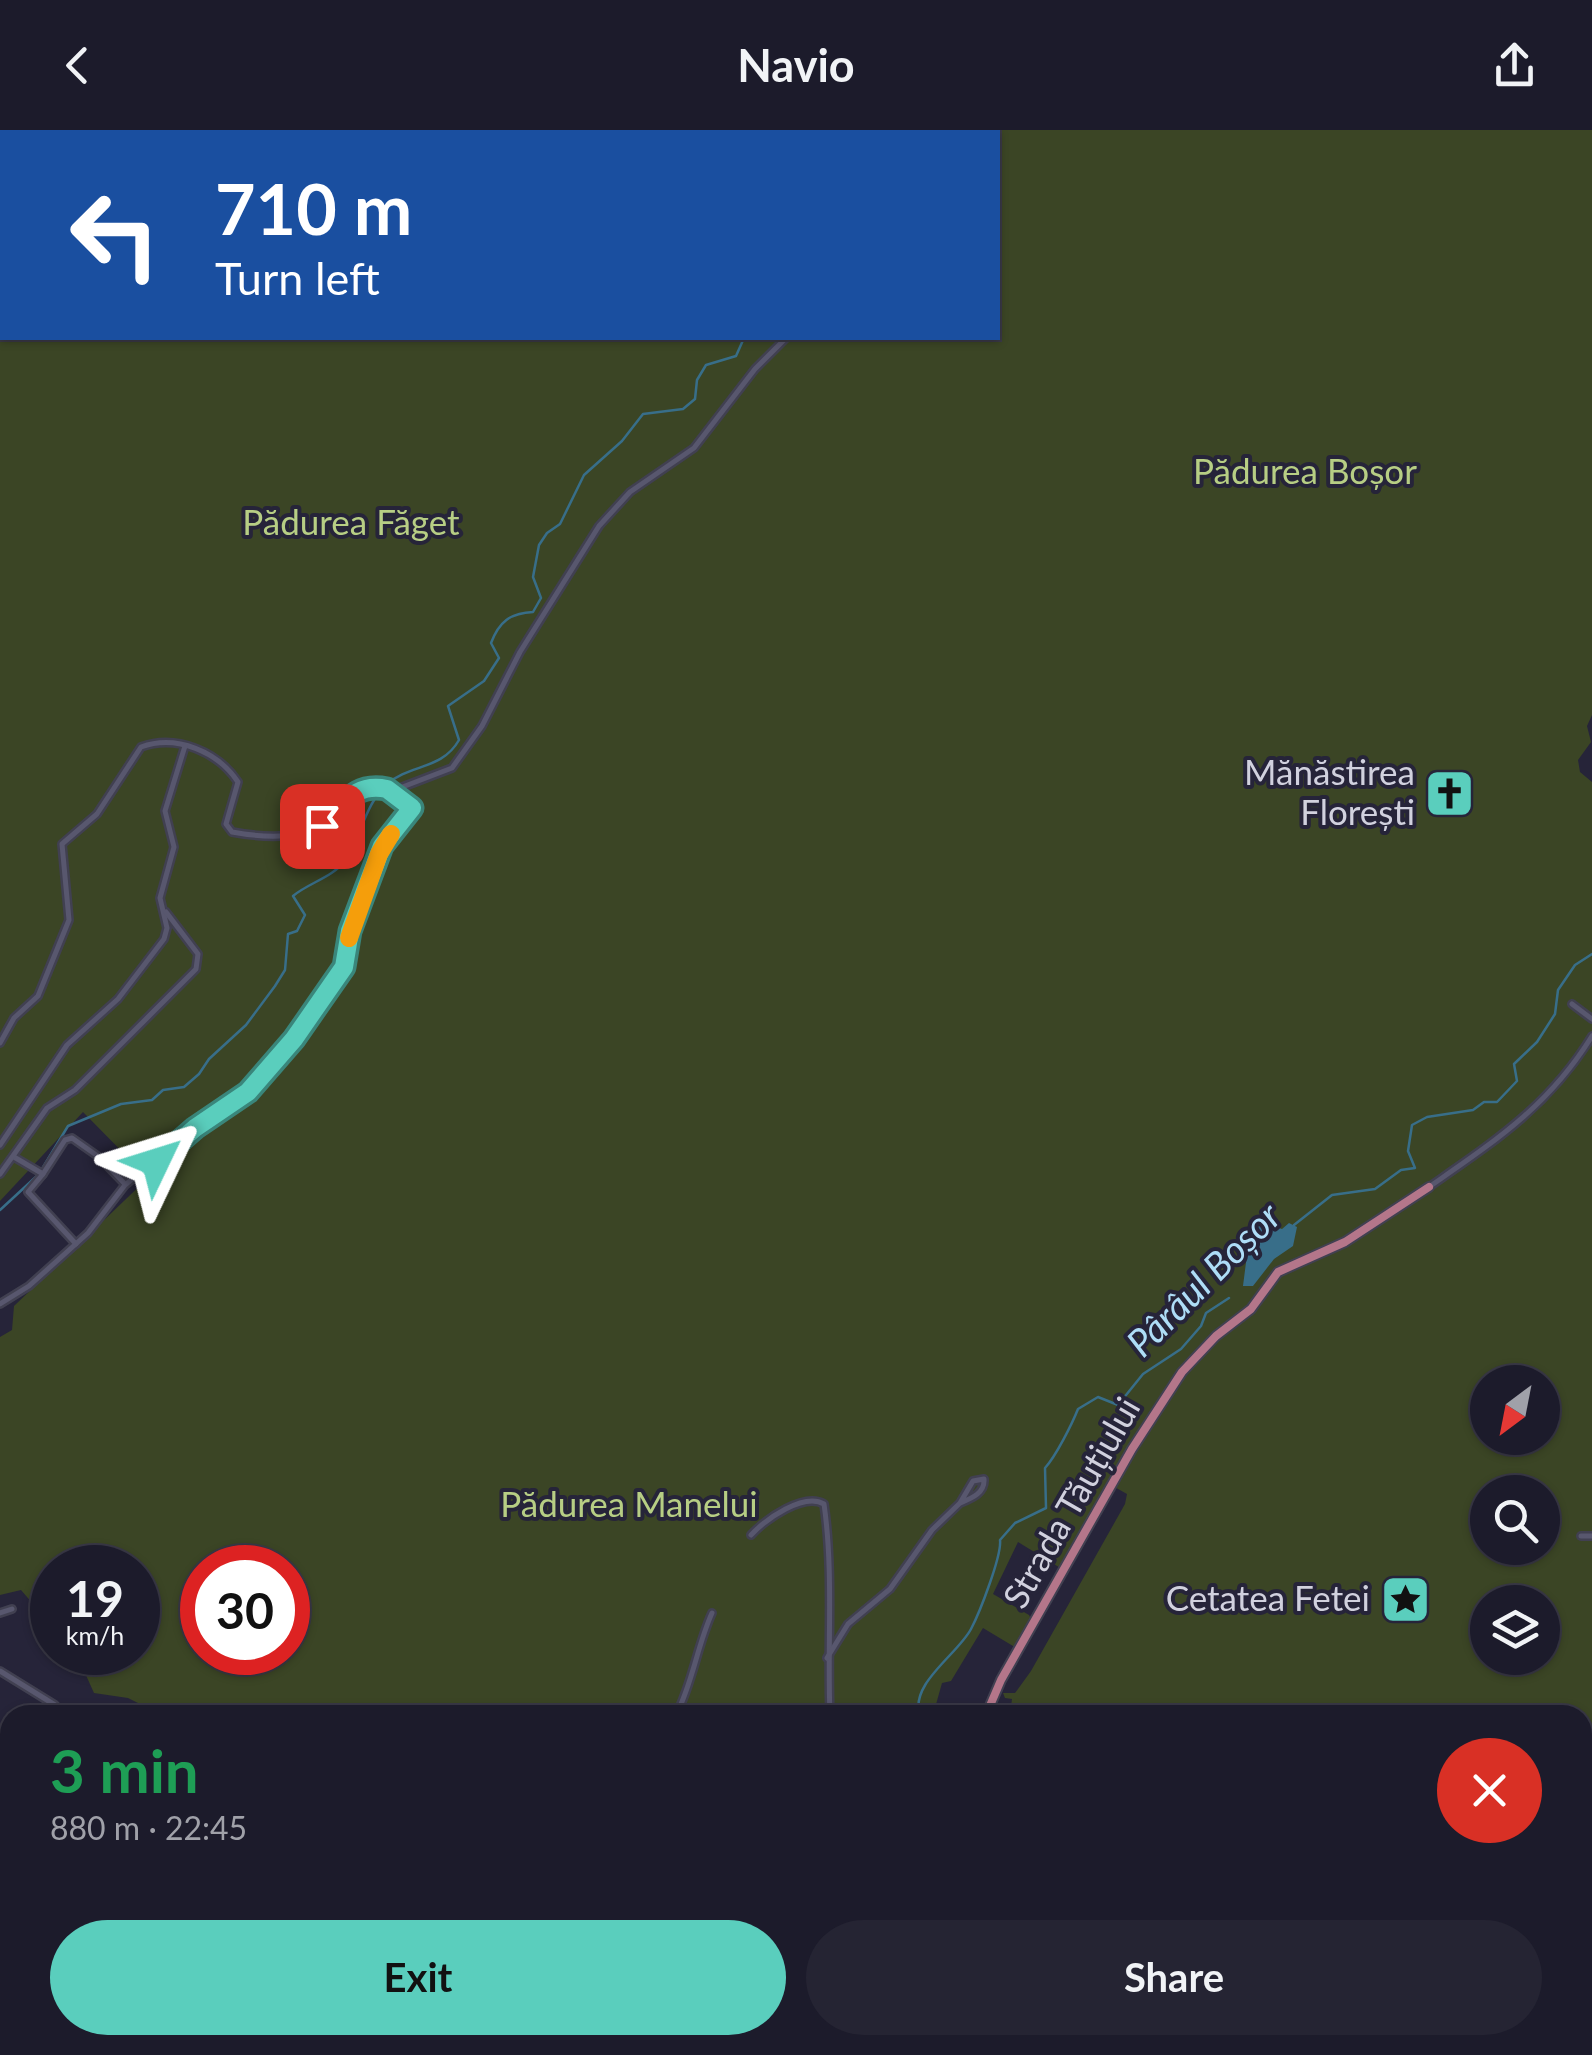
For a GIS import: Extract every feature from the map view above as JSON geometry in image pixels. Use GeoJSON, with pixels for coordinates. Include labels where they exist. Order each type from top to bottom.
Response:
{"type":"FeatureCollection","features":[{"type":"Feature","properties":{"kind":"main road","name":"Strada Tăuțiului"},"geometry":{"type":"LineString","coordinates":[[990,1705],[1132,1450],[1182,1372],[1216,1336],[1251,1310],[1278,1272],[1345,1242],[1429,1187]]}},
{"type":"Feature","properties":{"kind":"street"},"geometry":{"type":"LineString","coordinates":[[0,1043],[14,1018],[38,996],[69,920],[62,844],[97,814],[138,749],[150,744],[185,746],[209,754],[237,780],[226,824],[232,832],[272,836],[326,824],[350,794],[387,789],[452,768],[482,726],[520,652],[598,526],[630,492],[694,448],[754,369],[784,340]]}},
{"type":"Feature","properties":{"kind":"street"},"geometry":{"type":"LineString","coordinates":[[0,1145],[67,1045],[118,999],[160,946],[166,932],[162,905],[174,847],[165,811],[185,746]]}},
{"type":"Feature","properties":{"kind":"street"},"geometry":{"type":"LineString","coordinates":[[0,1304],[29,1286],[76,1244],[125,1184],[195,1128],[238,1100],[294,1039],[344,967],[350,931],[382,846],[412,808],[387,789]]}},
{"type":"Feature","properties":{"kind":"street"},"geometry":{"type":"LineString","coordinates":[[0,1174],[47,1108],[75,1090],[196,969],[198,954],[162,905]]}},
{"type":"Feature","properties":{"kind":"street"},"geometry":{"type":"LineString","coordinates":[[1572,1004],[1592,1019]]}},
{"type":"Feature","properties":{"kind":"street","name":"Strada Tăuțiului"},"geometry":{"type":"LineString","coordinates":[[1429,1187],[1543,1102],[1566,1077],[1592,1036]]}},
{"type":"Feature","properties":{"kind":"street"},"geometry":{"type":"LineString","coordinates":[[76,1244],[28,1192],[66,1140],[72,1138],[125,1184]]}},
{"type":"Feature","properties":{"kind":"street"},"geometry":{"type":"LineString","coordinates":[[14,1158],[41,1174]]}},
{"type":"Feature","properties":{"kind":"street"},"geometry":{"type":"LineString","coordinates":[[827,1658],[848,1624],[890,1589],[932,1530],[960,1503],[973,1481],[977,1477],[984,1479],[976,1496],[960,1503]]}},
{"type":"Feature","properties":{"kind":"street"},"geometry":{"type":"LineString","coordinates":[[752,1535],[804,1500],[824,1504],[830,1559],[829,1705]]}},
{"type":"Feature","properties":{"kind":"street"},"geometry":{"type":"LineString","coordinates":[[1581,1536],[1592,1536]]}},
{"type":"Feature","properties":{"kind":"street"},"geometry":{"type":"LineString","coordinates":[[0,1613],[12,1609]]}},
{"type":"Feature","properties":{"kind":"street"},"geometry":{"type":"LineString","coordinates":[[681,1705],[712,1613]]}},
{"type":"Feature","properties":{"kind":"street"},"geometry":{"type":"LineString","coordinates":[[0,1671],[55,1705]]}},
{"type":"Feature","properties":{"kind":"green space"},"geometry":{"type":"Polygon","coordinates":[[[1000,130],[1592,130],[1592,715],[1587,726],[1591,742],[1578,760],[1580,772],[1592,782],[1592,1705],[1011,1705],[1012,1699],[1005,1698],[1003,1693],[1015,1693],[1031,1671],[1125,1504],[1127,1494],[1111,1485],[1062,1569],[1018,1542],[993,1594],[1029,1615],[1033,1623],[1018,1649],[983,1628],[951,1681],[942,1683],[936,1705],[142,1705],[128,1698],[94,1693],[86,1675],[160,1675],[160,1545],[30,1545],[30,1600],[21,1590],[0,1595],[0,1337],[12,1330],[14,1306],[148,1178],[83,1112],[0,1201],[0,340],[1000,340],[1000,130]]]}},
{"type":"Feature","properties":{"kind":"water"},"geometry":{"type":"Polygon","coordinates":[[[1265,1223],[1282,1229],[1289,1223],[1297,1227],[1293,1246],[1274,1259],[1253,1286],[1243,1286],[1250,1231],[1265,1223]]]}},
{"type":"Feature","properties":{"kind":"waterway"},"geometry":{"type":"LineString","coordinates":[[0,1210],[39,1174],[68,1126],[121,1104],[152,1100],[163,1090],[184,1087],[246,1025],[285,970],[288,934],[297,931],[305,915],[293,896],[340,866],[373,801],[387,784],[444,757],[459,740],[448,706],[484,681],[499,658],[491,643],[502,624],[518,614],[533,612],[541,598],[533,577],[539,545],[560,524],[584,475],[622,441],[643,414],[683,409],[695,399],[697,380],[706,365],[736,356],[743,340]]}},
{"type":"Feature","properties":{"kind":"waterway","name":"Pârâul Boșor"},"geometry":{"type":"LineString","coordinates":[[1294,1225],[1332,1195],[1375,1189],[1401,1170],[1415,1168],[1408,1151],[1412,1125],[1427,1117],[1497,1102],[1517,1081],[1514,1064],[1537,1042],[1555,1014],[1558,990],[1575,965],[1592,954]]}},
{"type":"Feature","properties":{"kind":"waterway","name":"Pârâul Boșor"},"geometry":{"type":"LineString","coordinates":[[919,1705],[928,1681],[965,1639],[975,1621],[994,1570],[1000,1540],[1015,1523],[1046,1508],[1045,1468],[1078,1409],[1098,1397],[1118,1405],[1143,1374],[1181,1349],[1201,1326],[1206,1313],[1229,1298]]}},
{"type":"Feature","properties":{"kind":"slow traffic"},"geometry":{"type":"LineString","coordinates":[[349,938],[382,846],[391,834]]}},
{"type":"Feature","properties":{"kind":"place","name":"Mănăstirea Florești"},"geometry":{"type":"Point","coordinates":[1450,793]}},
{"type":"Feature","properties":{"kind":"place","name":"Cetatea Fetei"},"geometry":{"type":"Point","coordinates":[1405,1599]}},
{"type":"Feature","properties":{"kind":"route"},"geometry":{"type":"LineString","coordinates":[[156,1162],[195,1128],[248,1092],[294,1039],[344,967],[350,931],[382,846],[412,808],[387,789],[359,790],[344,799],[322,826]]}},
{"type":"Feature","properties":{"kind":"park label","name":"Pădurea Boșor"},"geometry":{"type":"Point","coordinates":[1305,472]}},
{"type":"Feature","properties":{"kind":"park label","name":"Pădurea Făget"},"geometry":{"type":"Point","coordinates":[351,523]}},
{"type":"Feature","properties":{"kind":"park label","name":"Pădurea Manelui"},"geometry":{"type":"Point","coordinates":[629,1505]}}]}
